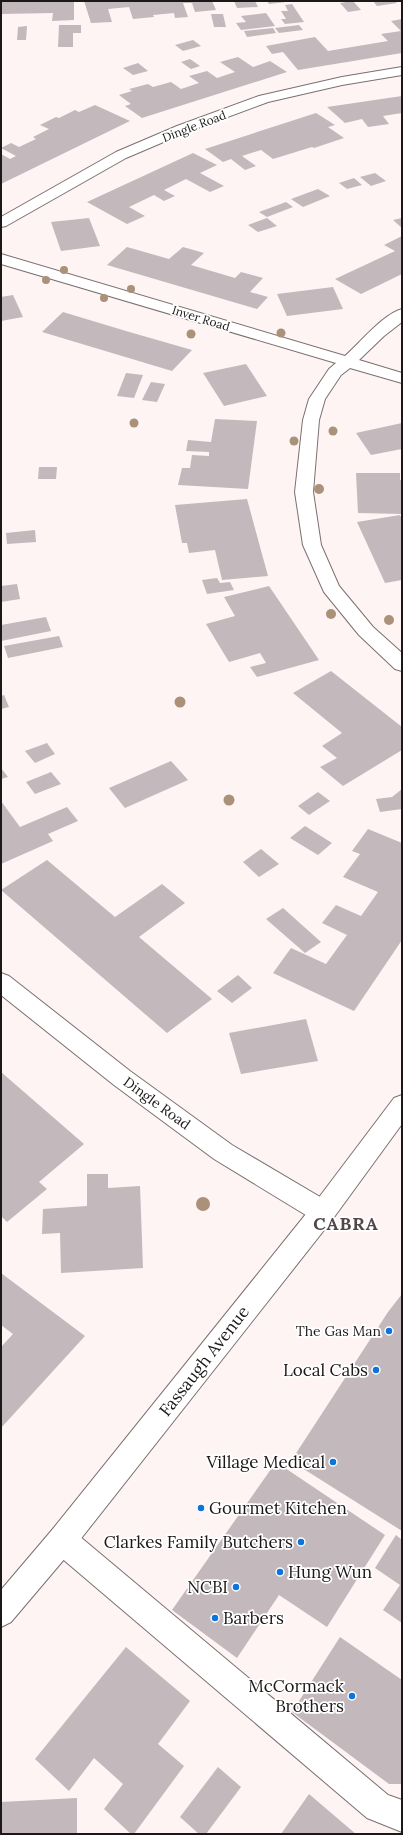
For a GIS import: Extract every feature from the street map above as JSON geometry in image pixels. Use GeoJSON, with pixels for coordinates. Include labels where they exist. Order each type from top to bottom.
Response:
{"type":"FeatureCollection","features":[{"type":"Feature","properties":{"kind":"street","name":"Dingle Road"},"geometry":{"type":"LineString","coordinates":[[1,223],[122,155],[182,129],[264,99],[342,81],[402,71]]}},
{"type":"Feature","properties":{"kind":"street","name":"Inver Road"},"geometry":{"type":"LineString","coordinates":[[1,259],[402,378]]}},
{"type":"Feature","properties":{"kind":"street"},"geometry":{"type":"LineString","coordinates":[[402,314],[378,333],[348,362],[335,372],[317,400],[311,420],[304,492],[312,545],[331,588],[366,631],[402,664]]}},
{"type":"Feature","properties":{"kind":"street","name":"Dingle Road"},"geometry":{"type":"LineString","coordinates":[[1,982],[122,1078],[223,1152],[323,1212]]}},
{"type":"Feature","properties":{"kind":"street","name":"Fassaugh Avenue"},"geometry":{"type":"LineString","coordinates":[[1,1612],[62,1540],[323,1212],[402,1105]]}},
{"type":"Feature","properties":{"kind":"street"},"geometry":{"type":"LineString","coordinates":[[62,1540],[378,1807],[402,1816]]}},
{"type":"Feature","properties":{"kind":"building"},"geometry":{"type":"Polygon","coordinates":[[[1,1],[74,1],[74,20],[52,21],[53,13],[1,14],[1,1]]]}},
{"type":"Feature","properties":{"kind":"building"},"geometry":{"type":"Polygon","coordinates":[[[84,1],[212,1],[216,10],[195,12],[192,3],[183,3],[188,17],[175,18],[174,13],[133,19],[129,7],[108,9],[112,22],[91,23],[84,1]]]}},
{"type":"Feature","properties":{"kind":"building"},"geometry":{"type":"Polygon","coordinates":[[[234,1],[255,1],[258,7],[237,8],[234,1]]]}},
{"type":"Feature","properties":{"kind":"building"},"geometry":{"type":"Polygon","coordinates":[[[267,1],[286,1],[286,2],[269,4],[267,1]]]}},
{"type":"Feature","properties":{"kind":"building"},"geometry":{"type":"Polygon","coordinates":[[[353,1],[361,10],[348,12],[340,3],[353,1]]]}},
{"type":"Feature","properties":{"kind":"building"},"geometry":{"type":"Polygon","coordinates":[[[373,1],[395,1],[397,3],[377,6],[373,1]]]}},
{"type":"Feature","properties":{"kind":"building"},"geometry":{"type":"Polygon","coordinates":[[[292,4],[304,22],[285,24],[281,19],[286,19],[281,11],[288,11],[285,5],[292,4]]]}},
{"type":"Feature","properties":{"kind":"building"},"geometry":{"type":"Polygon","coordinates":[[[266,13],[275,26],[241,30],[236,23],[246,22],[241,16],[266,13]]]}},
{"type":"Feature","properties":{"kind":"building"},"geometry":{"type":"Polygon","coordinates":[[[211,14],[223,14],[226,27],[214,27],[211,14]]]}},
{"type":"Feature","properties":{"kind":"building"},"geometry":{"type":"Polygon","coordinates":[[[402,19],[402,53],[298,70],[283,52],[272,54],[266,46],[315,37],[328,51],[388,41],[381,34],[401,31],[391,21],[402,19]]]}},
{"type":"Feature","properties":{"kind":"building"},"geometry":{"type":"Polygon","coordinates":[[[59,25],[81,25],[81,33],[73,33],[73,47],[58,47],[59,25]]]}},
{"type":"Feature","properties":{"kind":"building"},"geometry":{"type":"Polygon","coordinates":[[[299,25],[303,30],[279,33],[275,28],[299,25]]]}},
{"type":"Feature","properties":{"kind":"building"},"geometry":{"type":"Polygon","coordinates":[[[27,26],[26,40],[17,40],[18,27],[27,26]]]}},
{"type":"Feature","properties":{"kind":"building"},"geometry":{"type":"Polygon","coordinates":[[[273,28],[276,33],[247,37],[244,31],[273,28]]]}},
{"type":"Feature","properties":{"kind":"building"},"geometry":{"type":"Polygon","coordinates":[[[193,40],[201,46],[183,51],[175,45],[193,40]]]}},
{"type":"Feature","properties":{"kind":"building"},"geometry":{"type":"Polygon","coordinates":[[[238,57],[253,67],[270,61],[287,72],[142,118],[125,106],[131,104],[119,95],[132,91],[129,89],[148,84],[153,87],[171,82],[181,89],[199,83],[189,76],[207,71],[217,78],[235,72],[220,62],[238,57]]]}},
{"type":"Feature","properties":{"kind":"building"},"geometry":{"type":"Polygon","coordinates":[[[190,59],[200,66],[191,69],[181,62],[190,59]]]}},
{"type":"Feature","properties":{"kind":"building"},"geometry":{"type":"Polygon","coordinates":[[[138,63],[148,71],[133,75],[123,68],[138,63]]]}},
{"type":"Feature","properties":{"kind":"building"},"geometry":{"type":"Polygon","coordinates":[[[402,96],[402,113],[383,116],[389,124],[368,127],[362,119],[345,123],[327,107],[402,96]]]}},
{"type":"Feature","properties":{"kind":"building"},"geometry":{"type":"Polygon","coordinates":[[[95,105],[130,121],[1,184],[1,154],[10,159],[16,156],[1,148],[11,143],[19,147],[36,139],[33,137],[49,129],[40,125],[75,110],[79,112],[95,105]]]}},
{"type":"Feature","properties":{"kind":"building"},"geometry":{"type":"Polygon","coordinates":[[[316,113],[335,125],[328,127],[344,138],[273,159],[261,150],[242,156],[256,166],[245,170],[231,159],[223,162],[205,149],[316,113]]]}},
{"type":"Feature","properties":{"kind":"building"},"geometry":{"type":"Polygon","coordinates":[[[193,153],[217,165],[200,173],[224,186],[210,192],[186,179],[164,190],[175,196],[164,201],[154,195],[129,207],[145,216],[127,224],[87,202],[193,153]]]}},
{"type":"Feature","properties":{"kind":"building"},"geometry":{"type":"Polygon","coordinates":[[[375,173],[386,181],[371,186],[360,177],[375,173]]]}},
{"type":"Feature","properties":{"kind":"building"},"geometry":{"type":"Polygon","coordinates":[[[354,178],[362,185],[347,189],[339,183],[354,178]]]}},
{"type":"Feature","properties":{"kind":"building"},"geometry":{"type":"Polygon","coordinates":[[[318,189],[330,196],[303,207],[291,199],[318,189]]]}},
{"type":"Feature","properties":{"kind":"building"},"geometry":{"type":"Polygon","coordinates":[[[286,202],[293,207],[267,217],[259,212],[286,202]]]}},
{"type":"Feature","properties":{"kind":"building"},"geometry":{"type":"Polygon","coordinates":[[[89,218],[100,246],[61,251],[51,222],[89,218]]]}},
{"type":"Feature","properties":{"kind":"building"},"geometry":{"type":"Polygon","coordinates":[[[267,218],[277,226],[258,232],[248,225],[267,218]]]}},
{"type":"Feature","properties":{"kind":"building"},"geometry":{"type":"Polygon","coordinates":[[[402,218],[402,228],[393,220],[402,218]]]}},
{"type":"Feature","properties":{"kind":"building"},"geometry":{"type":"Polygon","coordinates":[[[402,236],[402,274],[361,294],[335,279],[395,251],[384,245],[402,236]]]}},
{"type":"Feature","properties":{"kind":"building"},"geometry":{"type":"Polygon","coordinates":[[[127,247],[169,259],[183,247],[204,253],[191,265],[235,278],[241,272],[263,278],[250,292],[268,297],[257,309],[107,265],[127,247]]]}},
{"type":"Feature","properties":{"kind":"building"},"geometry":{"type":"Polygon","coordinates":[[[333,287],[343,309],[287,316],[277,294],[333,287]]]}},
{"type":"Feature","properties":{"kind":"building"},"geometry":{"type":"Polygon","coordinates":[[[13,295],[23,317],[1,321],[1,297],[13,295]]]}},
{"type":"Feature","properties":{"kind":"building"},"geometry":{"type":"Polygon","coordinates":[[[63,312],[192,350],[172,371],[42,332],[63,312]]]}},
{"type":"Feature","properties":{"kind":"building"},"geometry":{"type":"Polygon","coordinates":[[[246,364],[267,396],[224,406],[203,373],[246,364]]]}},
{"type":"Feature","properties":{"kind":"building"},"geometry":{"type":"Polygon","coordinates":[[[126,373],[143,375],[134,398],[117,396],[126,373]]]}},
{"type":"Feature","properties":{"kind":"building"},"geometry":{"type":"Polygon","coordinates":[[[151,382],[165,384],[157,402],[142,400],[151,382]]]}},
{"type":"Feature","properties":{"kind":"building"},"geometry":{"type":"Polygon","coordinates":[[[215,419],[257,421],[248,489],[178,485],[182,468],[190,468],[192,455],[209,456],[209,452],[186,451],[188,440],[211,442],[215,419]]]}},
{"type":"Feature","properties":{"kind":"building"},"geometry":{"type":"Polygon","coordinates":[[[402,423],[402,449],[371,455],[356,433],[402,423]]]}},
{"type":"Feature","properties":{"kind":"building"},"geometry":{"type":"Polygon","coordinates":[[[39,467],[57,467],[56,479],[38,479],[39,467]]]}},
{"type":"Feature","properties":{"kind":"building"},"geometry":{"type":"Polygon","coordinates":[[[356,473],[400,473],[400,480],[402,480],[402,514],[358,513],[356,473]]]}},
{"type":"Feature","properties":{"kind":"building"},"geometry":{"type":"Polygon","coordinates":[[[247,499],[268,576],[222,580],[215,550],[189,553],[187,543],[182,543],[175,505],[247,499]]]}},
{"type":"Feature","properties":{"kind":"building"},"geometry":{"type":"Polygon","coordinates":[[[400,515],[402,519],[402,580],[385,583],[357,522],[400,515]]]}},
{"type":"Feature","properties":{"kind":"building"},"geometry":{"type":"Polygon","coordinates":[[[35,530],[36,542],[7,544],[6,533],[35,530]]]}},
{"type":"Feature","properties":{"kind":"building"},"geometry":{"type":"Polygon","coordinates":[[[217,578],[220,583],[230,582],[234,590],[207,594],[202,580],[217,578]]]}},
{"type":"Feature","properties":{"kind":"building"},"geometry":{"type":"Polygon","coordinates":[[[17,584],[20,599],[1,602],[1,586],[17,584]]]}},
{"type":"Feature","properties":{"kind":"building"},"geometry":{"type":"Polygon","coordinates":[[[269,586],[319,660],[257,677],[250,667],[266,663],[260,653],[229,662],[206,624],[235,616],[224,597],[269,586]]]}},
{"type":"Feature","properties":{"kind":"building"},"geometry":{"type":"Polygon","coordinates":[[[46,617],[51,631],[1,641],[1,625],[46,617]]]}},
{"type":"Feature","properties":{"kind":"building"},"geometry":{"type":"Polygon","coordinates":[[[59,636],[63,647],[8,658],[4,646],[59,636]]]}},
{"type":"Feature","properties":{"kind":"building"},"geometry":{"type":"Polygon","coordinates":[[[331,671],[402,727],[402,750],[343,786],[320,767],[337,758],[322,746],[342,733],[293,693],[331,671]]]}},
{"type":"Feature","properties":{"kind":"building"},"geometry":{"type":"Polygon","coordinates":[[[4,695],[9,707],[1,709],[1,696],[4,695]]]}},
{"type":"Feature","properties":{"kind":"building"},"geometry":{"type":"Polygon","coordinates":[[[47,743],[55,754],[35,763],[25,751],[47,743]]]}},
{"type":"Feature","properties":{"kind":"building"},"geometry":{"type":"Polygon","coordinates":[[[171,761],[188,780],[125,808],[109,788],[171,761]]]}},
{"type":"Feature","properties":{"kind":"building"},"geometry":{"type":"Polygon","coordinates":[[[1,768],[8,777],[1,779],[1,768]]]}},
{"type":"Feature","properties":{"kind":"building"},"geometry":{"type":"Polygon","coordinates":[[[51,772],[61,784],[35,794],[26,782],[51,772]]]}},
{"type":"Feature","properties":{"kind":"building"},"geometry":{"type":"Polygon","coordinates":[[[402,789],[402,809],[380,812],[376,799],[392,797],[402,789]]]}},
{"type":"Feature","properties":{"kind":"building"},"geometry":{"type":"Polygon","coordinates":[[[318,792],[330,801],[309,815],[298,806],[318,792]]]}},
{"type":"Feature","properties":{"kind":"building"},"geometry":{"type":"Polygon","coordinates":[[[1,801],[20,827],[67,807],[78,821],[48,834],[53,841],[1,864],[1,801]]]}},
{"type":"Feature","properties":{"kind":"building"},"geometry":{"type":"Polygon","coordinates":[[[305,826],[332,843],[318,855],[290,838],[305,826]]]}},
{"type":"Feature","properties":{"kind":"building"},"geometry":{"type":"Polygon","coordinates":[[[368,829],[402,843],[402,940],[354,1011],[273,973],[291,948],[326,964],[347,935],[322,923],[336,905],[361,916],[378,892],[343,877],[360,854],[352,851],[368,829]]]}},
{"type":"Feature","properties":{"kind":"building"},"geometry":{"type":"Polygon","coordinates":[[[261,849],[279,864],[259,877],[243,862],[261,849]]]}},
{"type":"Feature","properties":{"kind":"building"},"geometry":{"type":"Polygon","coordinates":[[[47,860],[115,917],[162,884],[185,903],[139,937],[212,999],[167,1033],[1,890],[47,860]]]}},
{"type":"Feature","properties":{"kind":"building"},"geometry":{"type":"Polygon","coordinates":[[[283,908],[321,942],[305,953],[266,919],[283,908]]]}},
{"type":"Feature","properties":{"kind":"building"},"geometry":{"type":"Polygon","coordinates":[[[238,975],[252,988],[232,1003],[217,991],[238,975]]]}},
{"type":"Feature","properties":{"kind":"building"},"geometry":{"type":"Polygon","coordinates":[[[306,1019],[318,1061],[241,1074],[229,1033],[306,1019]]]}},
{"type":"Feature","properties":{"kind":"building"},"geometry":{"type":"Polygon","coordinates":[[[1,1072],[84,1144],[39,1182],[47,1189],[7,1222],[1,1216],[1,1072]]]}},
{"type":"Feature","properties":{"kind":"building"},"geometry":{"type":"Polygon","coordinates":[[[87,1174],[108,1174],[108,1188],[140,1186],[143,1268],[61,1273],[60,1233],[42,1234],[43,1209],[87,1206],[87,1174]]]}},
{"type":"Feature","properties":{"kind":"building"},"geometry":{"type":"Polygon","coordinates":[[[1,1273],[85,1336],[1,1428],[1,1347],[13,1334],[1,1325],[1,1273]]]}},
{"type":"Feature","properties":{"kind":"building"},"geometry":{"type":"Polygon","coordinates":[[[402,1294],[402,1531],[291,1461],[388,1312],[402,1294]]]}},
{"type":"Feature","properties":{"kind":"building"},"geometry":{"type":"Polygon","coordinates":[[[276,1462],[385,1535],[327,1627],[279,1595],[237,1658],[172,1610],[276,1462]]]}},
{"type":"Feature","properties":{"kind":"building"},"geometry":{"type":"Polygon","coordinates":[[[396,1535],[402,1540],[402,1623],[383,1610],[400,1585],[375,1568],[396,1535]]]}},
{"type":"Feature","properties":{"kind":"building","name":"McCormack Brothers"},"geometry":{"type":"Polygon","coordinates":[[[340,1637],[402,1680],[402,1784],[389,1784],[292,1712],[340,1637]]]}},
{"type":"Feature","properties":{"kind":"building"},"geometry":{"type":"Polygon","coordinates":[[[126,1647],[190,1701],[158,1744],[184,1766],[134,1834],[131,1834],[104,1809],[123,1784],[94,1758],[69,1791],[35,1759],[126,1647]]]}},
{"type":"Feature","properties":{"kind":"building"},"geometry":{"type":"Polygon","coordinates":[[[218,1767],[241,1787],[206,1834],[199,1834],[180,1817],[218,1767]]]}},
{"type":"Feature","properties":{"kind":"building"},"geometry":{"type":"Polygon","coordinates":[[[309,1794],[350,1829],[356,1834],[281,1834],[309,1794]]]}},
{"type":"Feature","properties":{"kind":"building"},"geometry":{"type":"Polygon","coordinates":[[[77,1798],[77,1834],[1,1834],[1,1802],[77,1798]]]}},
{"type":"Feature","properties":{"kind":"place","name":"The Gas Man"},"geometry":{"type":"Point","coordinates":[389,1331]}},
{"type":"Feature","properties":{"kind":"place","name":"Local Cabs"},"geometry":{"type":"Point","coordinates":[376,1370]}},
{"type":"Feature","properties":{"kind":"place","name":"Village Medical"},"geometry":{"type":"Point","coordinates":[333,1462]}},
{"type":"Feature","properties":{"kind":"place","name":"Gourmet Kitchen"},"geometry":{"type":"Point","coordinates":[201,1508]}},
{"type":"Feature","properties":{"kind":"place","name":"Clarkes Family Butchers"},"geometry":{"type":"Point","coordinates":[301,1542]}},
{"type":"Feature","properties":{"kind":"place","name":"Hung Wun"},"geometry":{"type":"Point","coordinates":[280,1572]}},
{"type":"Feature","properties":{"kind":"place","name":"NCBI"},"geometry":{"type":"Point","coordinates":[236,1587]}},
{"type":"Feature","properties":{"kind":"place","name":"Barbers"},"geometry":{"type":"Point","coordinates":[215,1618]}},
{"type":"Feature","properties":{"kind":"place","name":"McCormack Brothers"},"geometry":{"type":"Point","coordinates":[352,1696]}},
{"type":"Feature","properties":{"kind":"district","name":"CABRA"},"geometry":{"type":"Point","coordinates":[346,1223]}}]}
